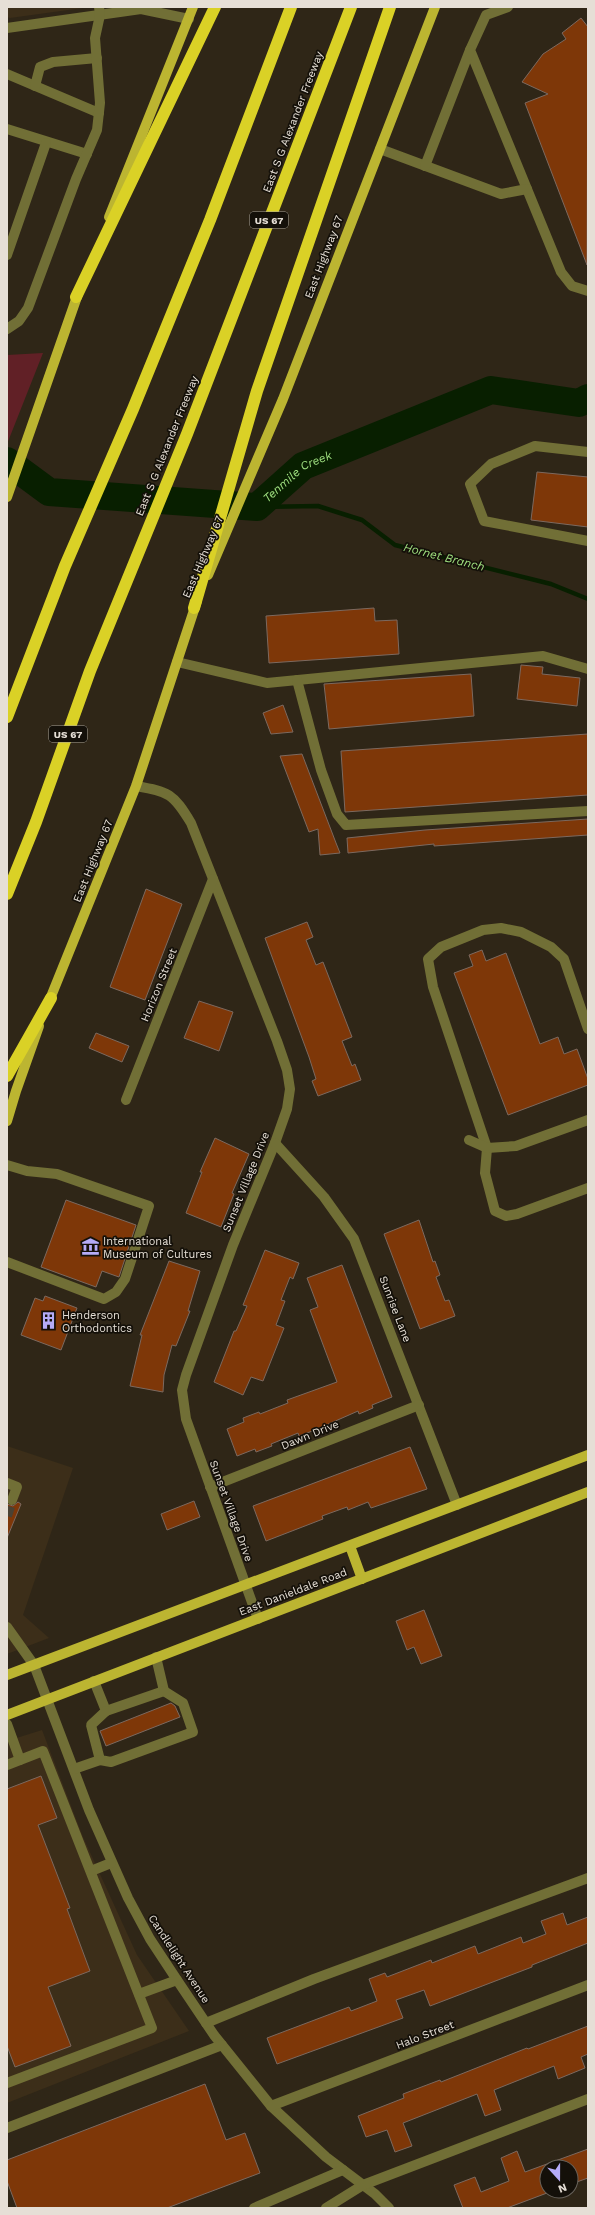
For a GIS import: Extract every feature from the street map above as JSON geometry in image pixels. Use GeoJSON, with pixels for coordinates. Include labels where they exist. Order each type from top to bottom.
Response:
{"type":"FeatureCollection","features":[{"type":"Feature","properties":{"kind":"highway"},"geometry":{"type":"LineString","coordinates":[[76,297],[215,7]]}},
{"type":"Feature","properties":{"kind":"highway"},"geometry":{"type":"LineString","coordinates":[[7,717],[65,566],[133,409],[210,220],[291,7]]}},
{"type":"Feature","properties":{"kind":"highway","name":"East S G Alexander Freeway"},"geometry":{"type":"LineString","coordinates":[[7,894],[36,822],[90,671],[187,434],[350,7]]}},
{"type":"Feature","properties":{"kind":"highway"},"geometry":{"type":"LineString","coordinates":[[194,608],[257,391],[390,7]]}},
{"type":"Feature","properties":{"kind":"highway"},"geometry":{"type":"LineString","coordinates":[[7,1076],[51,998]]}},
{"type":"Feature","properties":{"kind":"main road"},"geometry":{"type":"LineString","coordinates":[[7,497],[76,297],[193,7]]}},
{"type":"Feature","properties":{"kind":"main road","name":"East Highway 67"},"geometry":{"type":"LineString","coordinates":[[7,1121],[16,1091],[51,998],[136,786],[194,608],[283,398],[435,7]]}},
{"type":"Feature","properties":{"kind":"main road"},"geometry":{"type":"LineString","coordinates":[[7,1675],[588,1455]]}},
{"type":"Feature","properties":{"kind":"main road","name":"East Danieldale Road"},"geometry":{"type":"LineString","coordinates":[[7,1714],[588,1492]]}},
{"type":"Feature","properties":{"kind":"main road"},"geometry":{"type":"LineString","coordinates":[[350,1546],[362,1579]]}},
{"type":"Feature","properties":{"kind":"street"},"geometry":{"type":"LineString","coordinates":[[425,166],[470,50],[487,11],[508,7]]}},
{"type":"Feature","properties":{"kind":"street"},"geometry":{"type":"LineString","coordinates":[[8,31],[100,11],[140,9],[189,19]]}},
{"type":"Feature","properties":{"kind":"street"},"geometry":{"type":"LineString","coordinates":[[7,329],[19,320],[28,308],[97,130],[99,113],[95,38],[100,11]]}},
{"type":"Feature","properties":{"kind":"street"},"geometry":{"type":"LineString","coordinates":[[470,50],[527,189],[567,281],[572,286],[588,291]]}},
{"type":"Feature","properties":{"kind":"street"},"geometry":{"type":"LineString","coordinates":[[35,86],[40,67],[53,62],[97,58]]}},
{"type":"Feature","properties":{"kind":"street"},"geometry":{"type":"LineString","coordinates":[[7,74],[99,113]]}},
{"type":"Feature","properties":{"kind":"street"},"geometry":{"type":"LineString","coordinates":[[7,128],[46,142],[87,154]]}},
{"type":"Feature","properties":{"kind":"street"},"geometry":{"type":"LineString","coordinates":[[7,255],[46,142]]}},
{"type":"Feature","properties":{"kind":"street"},"geometry":{"type":"LineString","coordinates":[[380,149],[501,194],[527,189]]}},
{"type":"Feature","properties":{"kind":"street"},"geometry":{"type":"LineString","coordinates":[[588,452],[535,446],[491,464],[470,484],[484,521],[588,541]]}},
{"type":"Feature","properties":{"kind":"street"},"geometry":{"type":"LineString","coordinates":[[177,662],[268,683],[542,656],[588,668]]}},
{"type":"Feature","properties":{"kind":"street"},"geometry":{"type":"LineString","coordinates":[[297,680],[324,778],[337,814],[346,826],[588,812]]}},
{"type":"Feature","properties":{"kind":"street","name":"Sunset Village Drive"},"geometry":{"type":"LineString","coordinates":[[136,786],[165,792],[175,799],[191,823],[286,1070],[290,1089],[287,1109],[275,1143],[234,1245],[182,1390],[186,1419],[258,1619]]}},
{"type":"Feature","properties":{"kind":"street","name":"Horizon Street"},"geometry":{"type":"LineString","coordinates":[[126,1100],[213,879]]}},
{"type":"Feature","properties":{"kind":"street"},"geometry":{"type":"LineString","coordinates":[[588,1029],[564,959],[551,947],[521,932],[501,928],[483,930],[441,947],[428,958],[433,987],[487,1148],[485,1173],[495,1211],[506,1216],[517,1214],[588,1188]]}},
{"type":"Feature","properties":{"kind":"street"},"geometry":{"type":"LineString","coordinates":[[469,1140],[487,1148],[516,1146],[588,1120]]}},
{"type":"Feature","properties":{"kind":"street","name":"Sunrise Lane"},"geometry":{"type":"LineString","coordinates":[[275,1143],[324,1197],[354,1239],[457,1505]]}},
{"type":"Feature","properties":{"kind":"street"},"geometry":{"type":"LineString","coordinates":[[7,1165],[28,1171],[57,1174],[149,1206],[125,1278],[116,1292],[104,1299],[7,1262]]}},
{"type":"Feature","properties":{"kind":"street","name":"Dawn Drive"},"geometry":{"type":"LineString","coordinates":[[210,1487],[419,1405]]}},
{"type":"Feature","properties":{"kind":"street"},"geometry":{"type":"LineString","coordinates":[[7,1483],[17,1487],[12,1500]]}},
{"type":"Feature","properties":{"kind":"street","name":"Candlelight Avenue"},"geometry":{"type":"LineString","coordinates":[[7,1627],[34,1665],[111,1863],[150,1939],[177,1980],[222,2045],[272,2106],[343,2170],[390,2208]]}},
{"type":"Feature","properties":{"kind":"street"},"geometry":{"type":"LineString","coordinates":[[74,1769],[100,1760],[111,1762],[193,1732],[183,1703],[164,1690],[156,1658]]}},
{"type":"Feature","properties":{"kind":"street"},"geometry":{"type":"LineString","coordinates":[[94,1681],[106,1711]]}},
{"type":"Feature","properties":{"kind":"street"},"geometry":{"type":"LineString","coordinates":[[100,1760],[91,1724],[106,1711],[164,1690]]}},
{"type":"Feature","properties":{"kind":"street"},"geometry":{"type":"LineString","coordinates":[[7,1724],[20,1760]]}},
{"type":"Feature","properties":{"kind":"street"},"geometry":{"type":"LineString","coordinates":[[7,1765],[43,1751],[152,2028],[7,2083]]}},
{"type":"Feature","properties":{"kind":"street"},"geometry":{"type":"LineString","coordinates":[[90,1871],[111,1863]]}},
{"type":"Feature","properties":{"kind":"street"},"geometry":{"type":"LineString","coordinates":[[206,2023],[314,1980],[588,1878]]}},
{"type":"Feature","properties":{"kind":"street"},"geometry":{"type":"LineString","coordinates":[[139,1994],[177,1980]]}},
{"type":"Feature","properties":{"kind":"street","name":"Halo Street"},"geometry":{"type":"LineString","coordinates":[[272,2106],[588,1985]]}},
{"type":"Feature","properties":{"kind":"street"},"geometry":{"type":"LineString","coordinates":[[7,2128],[222,2045]]}},
{"type":"Feature","properties":{"kind":"street"},"geometry":{"type":"LineString","coordinates":[[326,2208],[363,2186],[588,2099]]}},
{"type":"Feature","properties":{"kind":"street"},"geometry":{"type":"LineString","coordinates":[[254,2208],[343,2170]]}},
{"type":"Feature","properties":{"kind":"shaded area"},"geometry":{"type":"Polygon","coordinates":[[[7,7],[90,7],[10,18],[7,17],[7,7]]]}},
{"type":"Feature","properties":{"kind":"shaded area"},"geometry":{"type":"Polygon","coordinates":[[[43,353],[7,444],[7,355],[43,353]]]}},
{"type":"Feature","properties":{"kind":"shaded area"},"geometry":{"type":"Polygon","coordinates":[[[7,1446],[73,1468],[23,1615],[49,1638],[7,1654],[7,1446]]]}},
{"type":"Feature","properties":{"kind":"shaded area"},"geometry":{"type":"Polygon","coordinates":[[[42,1730],[83,1837],[137,1955],[189,2031],[7,2103],[7,1741],[42,1730]]]}},
{"type":"Feature","properties":{"kind":"building"},"geometry":{"type":"Polygon","coordinates":[[[581,18],[588,27],[587,265],[525,103],[548,94],[522,82],[543,54],[566,39],[562,33],[581,18]]]}},
{"type":"Feature","properties":{"kind":"building"},"geometry":{"type":"Polygon","coordinates":[[[537,472],[588,477],[588,527],[531,520],[537,472]]]}},
{"type":"Feature","properties":{"kind":"building"},"geometry":{"type":"Polygon","coordinates":[[[374,608],[375,621],[397,620],[399,654],[269,663],[266,616],[374,608]]]}},
{"type":"Feature","properties":{"kind":"building"},"geometry":{"type":"Polygon","coordinates":[[[521,665],[543,667],[542,674],[580,678],[577,706],[517,699],[521,665]]]}},
{"type":"Feature","properties":{"kind":"building"},"geometry":{"type":"Polygon","coordinates":[[[471,674],[474,716],[329,729],[324,684],[471,674]]]}},
{"type":"Feature","properties":{"kind":"building"},"geometry":{"type":"Polygon","coordinates":[[[283,705],[293,732],[271,734],[263,713],[283,705]]]}},
{"type":"Feature","properties":{"kind":"building"},"geometry":{"type":"Polygon","coordinates":[[[588,734],[588,795],[345,812],[341,751],[588,734]]]}},
{"type":"Feature","properties":{"kind":"building"},"geometry":{"type":"Polygon","coordinates":[[[302,754],[340,853],[320,855],[318,829],[309,832],[280,756],[302,754]]]}},
{"type":"Feature","properties":{"kind":"building"},"geometry":{"type":"Polygon","coordinates":[[[588,819],[588,835],[434,846],[434,844],[348,853],[347,838],[425,830],[588,819]]]}},
{"type":"Feature","properties":{"kind":"building"},"geometry":{"type":"Polygon","coordinates":[[[146,889],[182,904],[145,1000],[110,987],[146,889]]]}},
{"type":"Feature","properties":{"kind":"building"},"geometry":{"type":"Polygon","coordinates":[[[307,922],[313,937],[306,940],[316,965],[323,962],[352,1037],[342,1041],[352,1066],[355,1064],[361,1080],[318,1096],[312,1081],[316,1079],[309,1057],[265,938],[307,922]]]}},
{"type":"Feature","properties":{"kind":"building"},"geometry":{"type":"Polygon","coordinates":[[[482,950],[486,961],[506,953],[540,1044],[558,1037],[564,1054],[577,1049],[588,1079],[588,1085],[508,1115],[454,973],[473,966],[469,955],[482,950]]]}},
{"type":"Feature","properties":{"kind":"building"},"geometry":{"type":"Polygon","coordinates":[[[199,1001],[233,1012],[219,1051],[184,1038],[199,1001]]]}},
{"type":"Feature","properties":{"kind":"building"},"geometry":{"type":"Polygon","coordinates":[[[96,1033],[129,1046],[122,1062],[89,1048],[96,1033]]]}},
{"type":"Feature","properties":{"kind":"building"},"geometry":{"type":"Polygon","coordinates":[[[215,1138],[249,1154],[232,1193],[234,1194],[221,1227],[186,1213],[202,1172],[200,1172],[215,1138]]]}},
{"type":"Feature","properties":{"kind":"building","name":"International Museum of Cultures"},"geometry":{"type":"Polygon","coordinates":[[[66,1200],[136,1225],[119,1277],[102,1271],[96,1287],[41,1267],[66,1200]]]}},
{"type":"Feature","properties":{"kind":"building"},"geometry":{"type":"Polygon","coordinates":[[[419,1220],[433,1262],[435,1261],[440,1275],[436,1277],[445,1301],[449,1300],[455,1316],[420,1329],[384,1234],[419,1220]]]}},
{"type":"Feature","properties":{"kind":"building"},"geometry":{"type":"Polygon","coordinates":[[[265,1250],[299,1263],[293,1279],[290,1277],[281,1300],[285,1301],[276,1325],[284,1328],[263,1381],[251,1377],[243,1395],[214,1382],[234,1331],[236,1331],[247,1306],[243,1305],[265,1250]]]}},
{"type":"Feature","properties":{"kind":"building"},"geometry":{"type":"Polygon","coordinates":[[[169,1261],[200,1271],[188,1311],[190,1311],[176,1346],[172,1345],[164,1375],[163,1392],[130,1386],[142,1335],[140,1335],[169,1261]]]}},
{"type":"Feature","properties":{"kind":"building"},"geometry":{"type":"Polygon","coordinates":[[[342,1265],[392,1397],[372,1405],[373,1408],[359,1414],[358,1411],[299,1436],[298,1433],[256,1452],[255,1449],[237,1456],[227,1429],[244,1422],[243,1418],[259,1412],[260,1414],[288,1403],[287,1400],[337,1382],[310,1310],[318,1307],[307,1278],[342,1265]]]}},
{"type":"Feature","properties":{"kind":"building","name":"Henderson Orthodontics"},"geometry":{"type":"Polygon","coordinates":[[[45,1296],[77,1308],[61,1350],[21,1335],[35,1298],[43,1301],[45,1296]]]}},
{"type":"Feature","properties":{"kind":"building"},"geometry":{"type":"Polygon","coordinates":[[[410,1447],[427,1489],[371,1508],[368,1502],[348,1510],[347,1507],[322,1516],[323,1519],[266,1541],[253,1506],[410,1447]]]}},
{"type":"Feature","properties":{"kind":"building"},"geometry":{"type":"Polygon","coordinates":[[[194,1501],[200,1517],[167,1530],[161,1514],[194,1501]]]}},
{"type":"Feature","properties":{"kind":"building"},"geometry":{"type":"Polygon","coordinates":[[[18,1502],[21,1504],[7,1538],[7,1504],[13,1506],[18,1502]]]}},
{"type":"Feature","properties":{"kind":"building"},"geometry":{"type":"Polygon","coordinates":[[[424,1610],[442,1656],[421,1664],[414,1647],[407,1650],[396,1621],[424,1610]]]}},
{"type":"Feature","properties":{"kind":"building"},"geometry":{"type":"Polygon","coordinates":[[[171,1703],[175,1706],[180,1717],[106,1746],[100,1731],[171,1703]]]}},
{"type":"Feature","properties":{"kind":"building"},"geometry":{"type":"Polygon","coordinates":[[[41,1776],[57,1818],[38,1825],[70,1908],[67,1909],[90,1971],[48,1987],[71,2046],[15,2067],[7,2046],[7,1789],[41,1776]]]}},
{"type":"Feature","properties":{"kind":"building"},"geometry":{"type":"Polygon","coordinates":[[[563,1913],[567,1925],[588,1917],[588,1943],[532,1965],[532,1967],[430,2006],[424,1990],[396,2000],[403,2018],[277,2064],[267,2038],[349,2007],[351,2011],[377,2001],[369,1979],[385,1973],[387,1977],[431,1960],[432,1963],[475,1946],[478,1954],[521,1937],[523,1943],[546,1934],[541,1921],[563,1913]]]}},
{"type":"Feature","properties":{"kind":"building"},"geometry":{"type":"Polygon","coordinates":[[[588,2026],[588,2054],[581,2057],[585,2068],[558,2079],[554,2066],[494,2090],[501,2110],[485,2116],[477,2094],[403,2123],[412,2146],[395,2152],[387,2130],[366,2137],[358,2116],[404,2098],[403,2094],[440,2080],[441,2082],[588,2026]]]}},
{"type":"Feature","properties":{"kind":"building"},"geometry":{"type":"Polygon","coordinates":[[[205,2084],[226,2140],[245,2133],[260,2173],[167,2208],[17,2208],[7,2181],[7,2160],[205,2084]]]}},
{"type":"Feature","properties":{"kind":"building"},"geometry":{"type":"Polygon","coordinates":[[[588,2149],[588,2178],[579,2181],[579,2159],[561,2159],[588,2149]]]}},
{"type":"Feature","properties":{"kind":"building"},"geometry":{"type":"Polygon","coordinates":[[[517,2151],[525,2172],[539,2167],[539,2196],[507,2208],[463,2208],[454,2185],[475,2177],[481,2192],[509,2181],[501,2158],[517,2151]]]}},
{"type":"Feature","properties":{"kind":"waterway","name":"Tenmile Creek"},"geometry":{"type":"LineString","coordinates":[[7,461],[49,492],[257,507],[303,466],[491,390],[579,403],[588,398]]}},
{"type":"Feature","properties":{"kind":"waterway","name":"Hornet Branch"},"geometry":{"type":"LineString","coordinates":[[257,507],[318,506],[362,520],[395,545],[551,584],[588,599]]}},
{"type":"Feature","properties":{"kind":"tunnel"},"geometry":{"type":"LineString","coordinates":[[7,1516],[12,1500]]}},
{"type":"Feature","properties":{"kind":"place","name":"International Museum of Cultures"},"geometry":{"type":"Point","coordinates":[90,1247]}},
{"type":"Feature","properties":{"kind":"place","name":"Henderson Orthodontics"},"geometry":{"type":"Point","coordinates":[49,1321]}}]}
